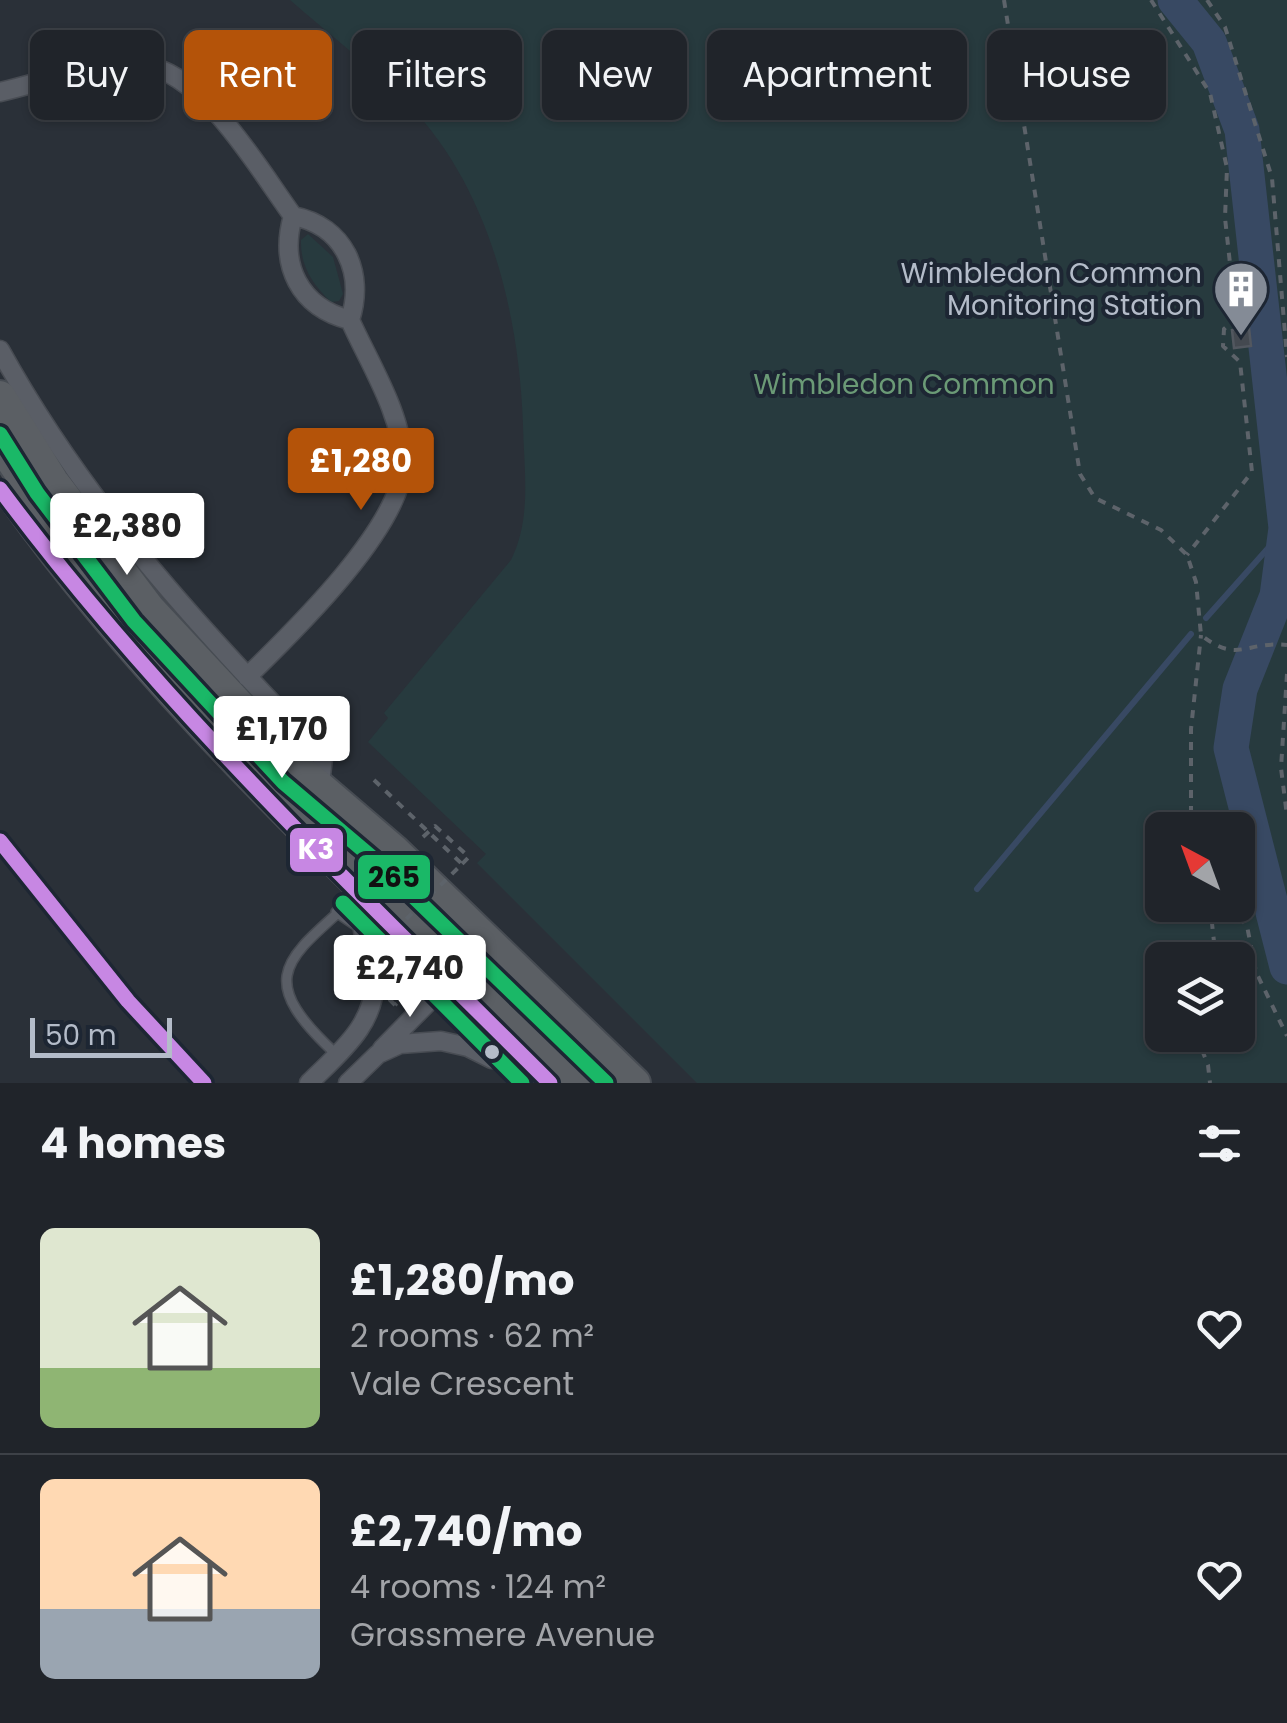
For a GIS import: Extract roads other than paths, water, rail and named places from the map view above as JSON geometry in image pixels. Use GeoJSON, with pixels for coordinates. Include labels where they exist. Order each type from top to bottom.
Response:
{"type":"FeatureCollection","features":[{"type":"Feature","properties":{"kind":"highway"},"geometry":{"type":"LineString","coordinates":[[0,396],[53,481],[150,609],[298,768],[320,784],[635,1083]]}},
{"type":"Feature","properties":{"kind":"highway"},"geometry":{"type":"LineString","coordinates":[[0,444],[113,603],[212,714],[583,1083]]}},
{"type":"Feature","properties":{"kind":"street"},"geometry":{"type":"LineString","coordinates":[[0,92],[119,67],[143,66],[166,71],[205,100],[294,216],[318,220],[338,239],[354,270],[358,294],[350,320],[399,435],[403,465],[397,494],[366,547],[247,677]]}},
{"type":"Feature","properties":{"kind":"street"},"geometry":{"type":"LineString","coordinates":[[294,216],[286,243],[289,268],[306,298],[326,314],[350,320]]}},
{"type":"Feature","properties":{"kind":"street"},"geometry":{"type":"LineString","coordinates":[[0,350],[30,405],[100,510],[323,758],[320,784]]}},
{"type":"Feature","properties":{"kind":"street"},"geometry":{"type":"LineString","coordinates":[[0,489],[53,565],[127,656],[361,892],[372,920],[374,986],[359,1031],[309,1083]]}},
{"type":"Feature","properties":{"kind":"street"},"geometry":{"type":"LineString","coordinates":[[0,841],[128,1001],[204,1083]]}},
{"type":"Feature","properties":{"kind":"street"},"geometry":{"type":"LineString","coordinates":[[372,920],[550,1083]]}},
{"type":"Feature","properties":{"kind":"street"},"geometry":{"type":"LineString","coordinates":[[355,1081],[444,986]]}},
{"type":"Feature","properties":{"kind":"street"},"geometry":{"type":"LineString","coordinates":[[378,1054],[400,1044],[441,1041],[468,1047],[492,1059],[506,1059],[518,1050]]}},
{"type":"Feature","properties":{"kind":"lane"},"geometry":{"type":"LineString","coordinates":[[337,1055],[293,1012],[288,969],[296,951],[361,892]]}},
{"type":"Feature","properties":{"kind":"lane"},"geometry":{"type":"LineString","coordinates":[[336,912],[372,920]]}},
{"type":"Feature","properties":{"kind":"waterway"},"geometry":{"type":"LineString","coordinates":[[1175,0],[1209,42],[1242,130],[1286,528],[1277,596],[1240,689],[1231,748],[1287,967]]}},
{"type":"Feature","properties":{"kind":"waterway"},"geometry":{"type":"LineString","coordinates":[[1206,618],[1286,528]]}},
{"type":"Feature","properties":{"kind":"waterway"},"geometry":{"type":"LineString","coordinates":[[977,889],[1191,634]]}},
{"type":"Feature","properties":{"kind":"place","name":"Wimbledon Common Monitoring Station"},"geometry":{"type":"Point","coordinates":[1241,338]}},
{"type":"Feature","properties":{"kind":"park label","name":"Wimbledon Common"},"geometry":{"type":"Point","coordinates":[904,384]}}]}
